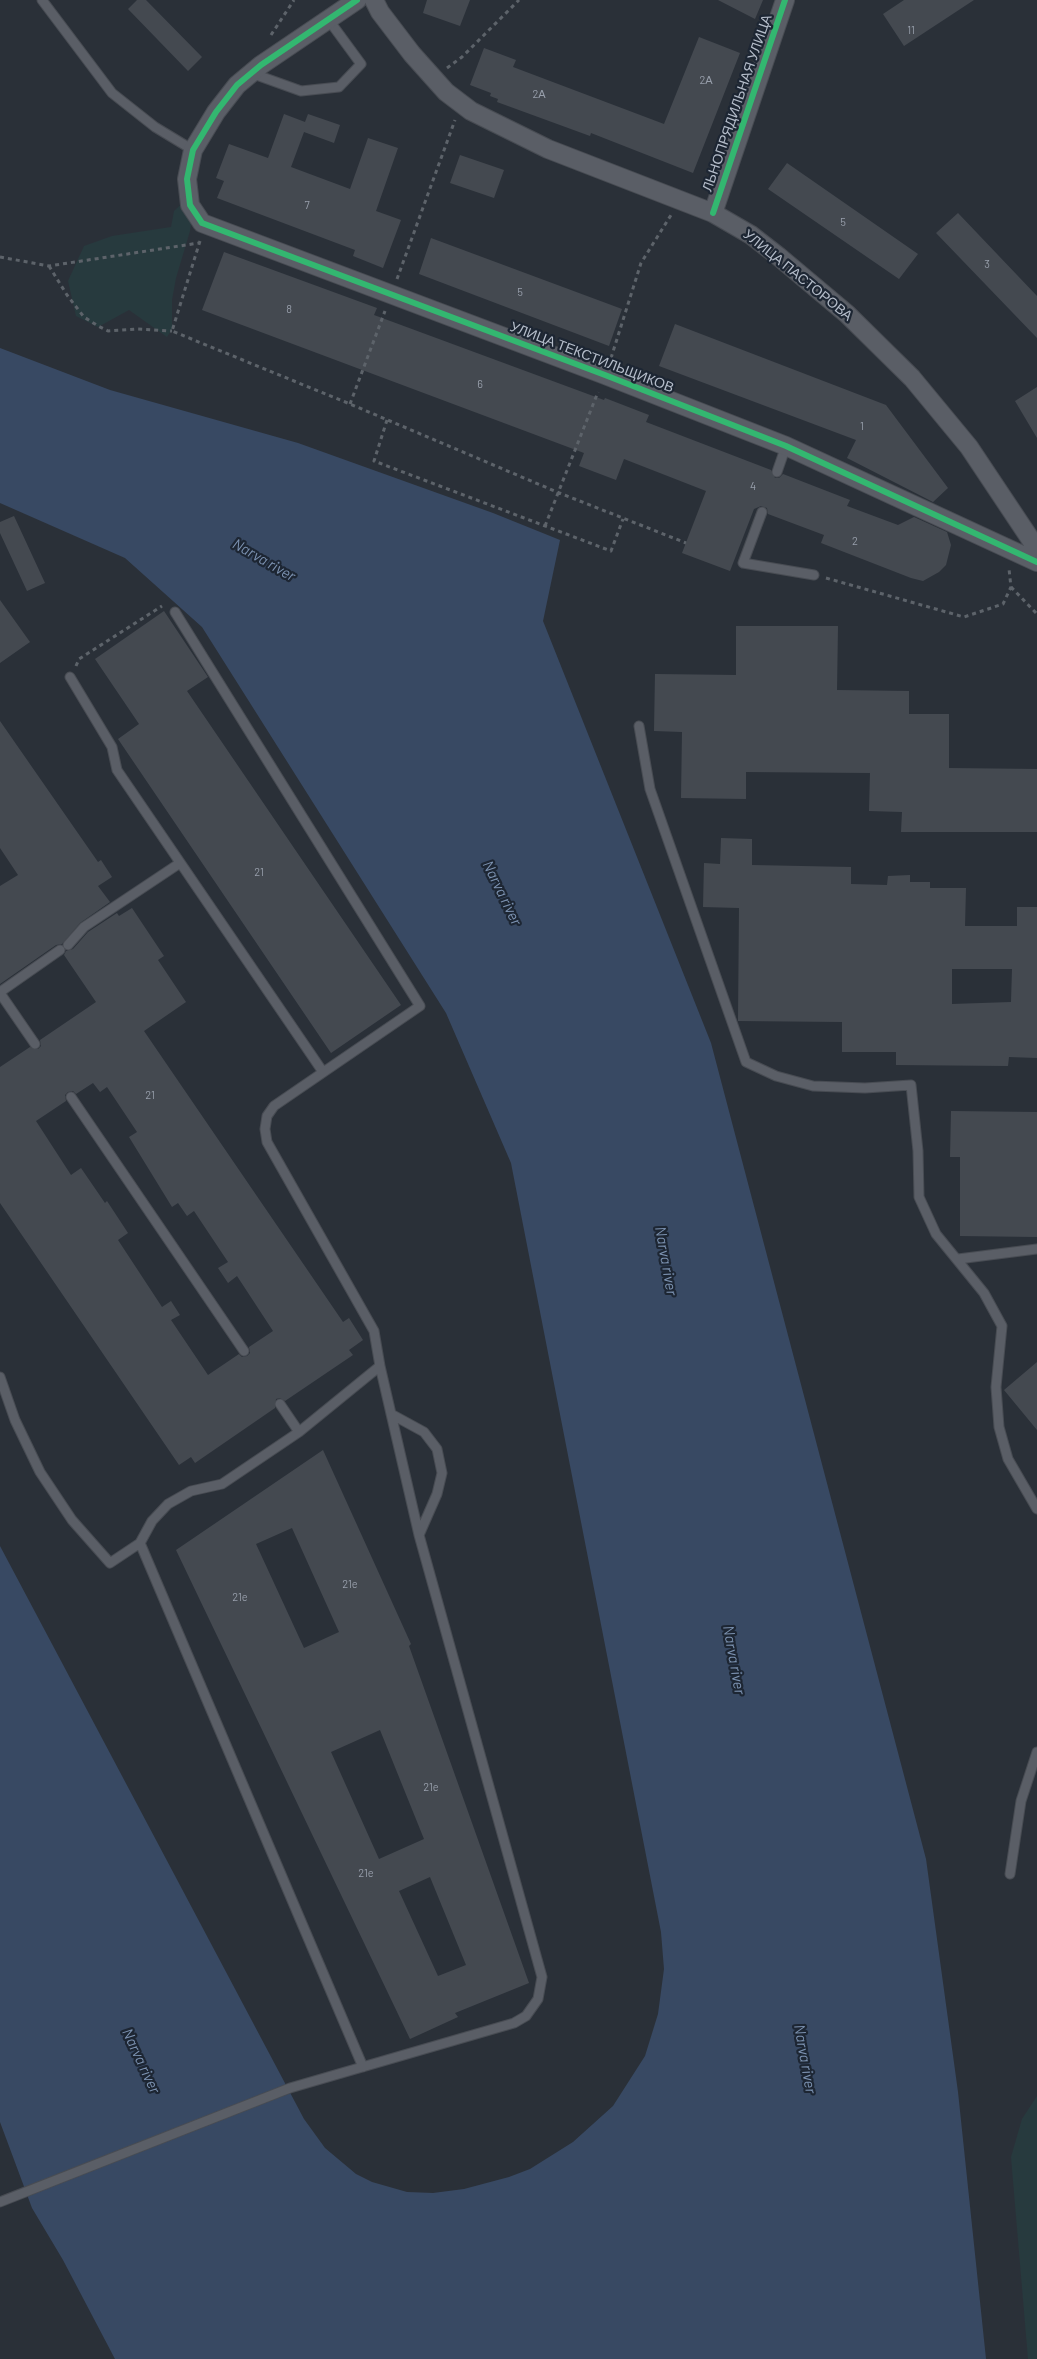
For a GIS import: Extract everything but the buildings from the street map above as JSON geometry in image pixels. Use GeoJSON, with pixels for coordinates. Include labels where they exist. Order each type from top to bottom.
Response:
{"type":"FeatureCollection","features":[{"type":"Feature","properties":{"kind":"street"},"geometry":{"type":"LineString","coordinates":[[202,222],[190,205],[186,179],[193,150],[216,112],[237,85],[251,73],[356,0]]}},
{"type":"Feature","properties":{"kind":"street","name":"УЛИЦА ПАСТОРОВА"},"geometry":{"type":"LineString","coordinates":[[374,0],[394,31],[433,78],[460,104],[490,122],[548,149],[713,213],[751,235],[778,256],[847,314],[912,378],[969,447],[1037,549]]}},
{"type":"Feature","properties":{"kind":"street","name":"ЛЬНОПРЯДИЛЬНАЯ УЛИЦА"},"geometry":{"type":"LineString","coordinates":[[713,213],[785,0]]}},
{"type":"Feature","properties":{"kind":"street","name":"УЛИЦА ТЕКСТИЛЬЩИКОВ"},"geometry":{"type":"LineString","coordinates":[[202,222],[786,446],[1037,562]]}},
{"type":"Feature","properties":{"kind":"lane"},"geometry":{"type":"LineString","coordinates":[[42,0],[112,93],[155,127],[193,150]]}},
{"type":"Feature","properties":{"kind":"lane"},"geometry":{"type":"LineString","coordinates":[[251,73],[301,91],[339,87],[361,64],[328,19]]}},
{"type":"Feature","properties":{"kind":"lane"},"geometry":{"type":"LineString","coordinates":[[777,472],[786,446]]}},
{"type":"Feature","properties":{"kind":"lane"},"geometry":{"type":"LineString","coordinates":[[762,512],[743,563],[814,575]]}},
{"type":"Feature","properties":{"kind":"lane"},"geometry":{"type":"LineString","coordinates":[[0,2202],[290,2088],[514,2023],[526,2016],[538,1999],[542,1977],[419,1535],[380,1366],[374,1330],[267,1142],[264,1128],[267,1116],[274,1106],[420,1006],[175,612]]}},
{"type":"Feature","properties":{"kind":"lane"},"geometry":{"type":"LineString","coordinates":[[70,677],[112,747],[118,770],[323,1072]]}},
{"type":"Feature","properties":{"kind":"lane"},"geometry":{"type":"LineString","coordinates":[[639,726],[650,789],[746,1062],[776,1076],[813,1086],[865,1088],[911,1085],[918,1151],[919,1197],[936,1234],[984,1293],[1002,1326],[996,1387],[999,1427],[1008,1459],[1037,1510]]}},
{"type":"Feature","properties":{"kind":"lane"},"geometry":{"type":"LineString","coordinates":[[35,1044],[0,992],[64,947],[84,927],[180,863]]}},
{"type":"Feature","properties":{"kind":"lane"},"geometry":{"type":"LineString","coordinates":[[71,1097],[244,1351]]}},
{"type":"Feature","properties":{"kind":"lane"},"geometry":{"type":"LineString","coordinates":[[958,1259],[1037,1249]]}},
{"type":"Feature","properties":{"kind":"lane"},"geometry":{"type":"LineString","coordinates":[[0,1377],[15,1420],[40,1472],[72,1520],[110,1563],[140,1543],[152,1521],[168,1504],[191,1491],[222,1484],[299,1432],[380,1366]]}},
{"type":"Feature","properties":{"kind":"lane"},"geometry":{"type":"LineString","coordinates":[[280,1404],[299,1432]]}},
{"type":"Feature","properties":{"kind":"lane"},"geometry":{"type":"LineString","coordinates":[[391,1414],[424,1432],[437,1449],[442,1473],[437,1494],[419,1535]]}},
{"type":"Feature","properties":{"kind":"lane"},"geometry":{"type":"LineString","coordinates":[[140,1543],[363,2067]]}},
{"type":"Feature","properties":{"kind":"lane"},"geometry":{"type":"LineString","coordinates":[[1010,1874],[1021,1801],[1037,1752]]}},
{"type":"Feature","properties":{"kind":"path"},"geometry":{"type":"LineString","coordinates":[[433,78],[462,56],[519,0]]}},
{"type":"Feature","properties":{"kind":"path"},"geometry":{"type":"LineString","coordinates":[[350,404],[460,104]]}},
{"type":"Feature","properties":{"kind":"path"},"geometry":{"type":"LineString","coordinates":[[545,526],[605,375],[642,263],[680,201]]}},
{"type":"Feature","properties":{"kind":"path"},"geometry":{"type":"LineString","coordinates":[[172,331],[199,243],[202,222]]}},
{"type":"Feature","properties":{"kind":"path"},"geometry":{"type":"LineString","coordinates":[[0,257],[49,266],[199,243]]}},
{"type":"Feature","properties":{"kind":"path"},"geometry":{"type":"LineString","coordinates":[[49,266],[67,295],[84,317],[108,331],[138,328],[172,331],[557,492],[686,543]]}},
{"type":"Feature","properties":{"kind":"path"},"geometry":{"type":"LineString","coordinates":[[387,420],[374,461],[610,551],[623,519]]}},
{"type":"Feature","properties":{"kind":"path"},"geometry":{"type":"LineString","coordinates":[[814,575],[964,617],[1003,604],[1011,587],[1009,566],[1002,545]]}},
{"type":"Feature","properties":{"kind":"path"},"geometry":{"type":"LineString","coordinates":[[1011,587],[1037,614]]}},
{"type":"Feature","properties":{"kind":"path"},"geometry":{"type":"LineString","coordinates":[[70,677],[79,660],[161,605],[175,612]]}},
{"type":"Feature","properties":{"kind":"green space"},"geometry":{"type":"Polygon","coordinates":[[[186,200],[193,211],[190,231],[176,278],[172,300],[172,329],[167,337],[129,310],[98,327],[76,316],[68,281],[84,246],[112,236],[171,227],[174,211],[186,200]]]}},
{"type":"Feature","properties":{"kind":"green space"},"geometry":{"type":"Polygon","coordinates":[[[1037,2096],[1037,2359],[1028,2359],[1011,2157],[1022,2119],[1037,2096]]]}},
{"type":"Feature","properties":{"kind":"water","name":"Narva river"},"geometry":{"type":"Polygon","coordinates":[[[0,348],[110,390],[298,443],[493,513],[560,540],[543,621],[711,1043],[926,1859],[958,2092],[986,2359],[115,2359],[63,2260],[32,2208],[0,2122],[0,1546],[304,2119],[325,2148],[356,2174],[372,2182],[407,2192],[433,2193],[464,2189],[509,2177],[530,2169],[573,2142],[613,2106],[645,2056],[658,2014],[664,1969],[661,1932],[511,1163],[446,1013],[202,627],[125,558],[0,503],[0,348]]]}},
{"type":"Feature","properties":{"kind":"cycle path"},"geometry":{"type":"LineString","coordinates":[[357,0],[261,65],[237,85],[216,112],[193,150],[187,179],[190,205],[202,223],[605,375],[786,446],[1037,562]]}},
{"type":"Feature","properties":{"kind":"cycle path"},"geometry":{"type":"LineString","coordinates":[[713,213],[785,0]]}}]}
